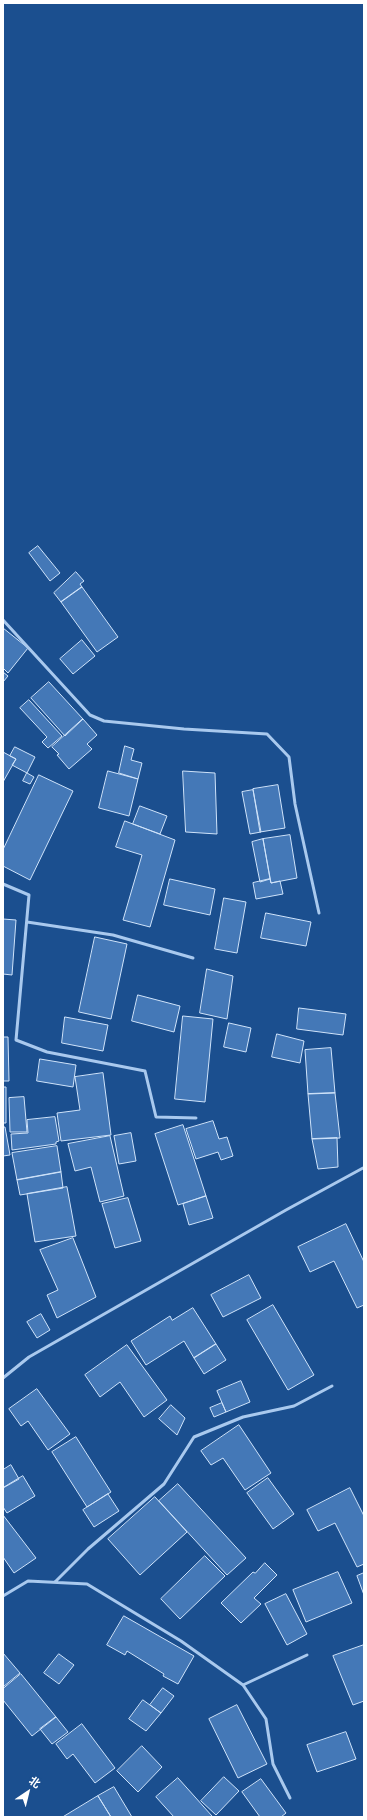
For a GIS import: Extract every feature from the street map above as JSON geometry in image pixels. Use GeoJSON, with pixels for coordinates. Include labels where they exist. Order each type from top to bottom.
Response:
{"type":"FeatureCollection","features":[{"type":"Feature","properties":{"kind":"lane"},"geometry":{"type":"LineString","coordinates":[[3,620],[90,715],[104,721],[184,729],[267,734],[289,757],[295,804],[319,913]]}},
{"type":"Feature","properties":{"kind":"lane"},"geometry":{"type":"LineString","coordinates":[[3,884],[29,895],[16,1040],[47,1052],[145,1071],[156,1118],[196,1118]]}},
{"type":"Feature","properties":{"kind":"lane"},"geometry":{"type":"LineString","coordinates":[[26,922],[113,935],[193,958]]}},
{"type":"Feature","properties":{"kind":"lane"},"geometry":{"type":"LineString","coordinates":[[3,1378],[29,1357],[286,1210],[363,1168]]}},
{"type":"Feature","properties":{"kind":"lane"},"geometry":{"type":"LineString","coordinates":[[55,1582],[88,1549],[164,1484],[194,1437],[243,1416],[294,1406],[332,1386]]}},
{"type":"Feature","properties":{"kind":"lane"},"geometry":{"type":"LineString","coordinates":[[3,1596],[28,1581],[88,1584],[181,1641],[243,1685],[266,1719],[273,1764],[290,1798]]}},
{"type":"Feature","properties":{"kind":"lane"},"geometry":{"type":"LineString","coordinates":[[243,1685],[307,1655]]}},
{"type":"Feature","properties":{"kind":"building"},"geometry":{"type":"Polygon","coordinates":[[[38,546],[60,573],[50,581],[29,553],[38,546]]]}},
{"type":"Feature","properties":{"kind":"building"},"geometry":{"type":"Polygon","coordinates":[[[76,572],[84,581],[80,584],[82,587],[61,602],[54,593],[76,572]]]}},
{"type":"Feature","properties":{"kind":"building"},"geometry":{"type":"Polygon","coordinates":[[[82,587],[118,637],[97,652],[61,602],[82,587]]]}},
{"type":"Feature","properties":{"kind":"building"},"geometry":{"type":"Polygon","coordinates":[[[3,628],[28,648],[8,673],[3,668],[3,628]]]}},
{"type":"Feature","properties":{"kind":"building"},"geometry":{"type":"Polygon","coordinates":[[[82,640],[95,656],[73,674],[60,659],[82,640]]]}},
{"type":"Feature","properties":{"kind":"building"},"geometry":{"type":"Polygon","coordinates":[[[3,672],[8,676],[3,682],[3,672]]]}},
{"type":"Feature","properties":{"kind":"building"},"geometry":{"type":"Polygon","coordinates":[[[49,682],[83,719],[65,736],[31,698],[49,682]]]}},
{"type":"Feature","properties":{"kind":"building"},"geometry":{"type":"Polygon","coordinates":[[[29,700],[62,736],[48,748],[42,742],[47,737],[20,708],[29,700]]]}},
{"type":"Feature","properties":{"kind":"building"},"geometry":{"type":"Polygon","coordinates":[[[83,719],[97,735],[87,744],[92,749],[69,769],[57,755],[59,754],[52,747],[83,719]]]}},
{"type":"Feature","properties":{"kind":"building"},"geometry":{"type":"Polygon","coordinates":[[[125,746],[134,749],[131,760],[142,763],[138,779],[119,773],[125,746]]]}},
{"type":"Feature","properties":{"kind":"building"},"geometry":{"type":"Polygon","coordinates":[[[15,747],[35,757],[27,773],[12,765],[16,759],[10,756],[15,747]]]}},
{"type":"Feature","properties":{"kind":"building"},"geometry":{"type":"Polygon","coordinates":[[[3,752],[16,759],[3,782],[3,752]]]}},
{"type":"Feature","properties":{"kind":"building"},"geometry":{"type":"Polygon","coordinates":[[[108,771],[138,779],[129,816],[99,808],[108,771]]]}},
{"type":"Feature","properties":{"kind":"building"},"geometry":{"type":"Polygon","coordinates":[[[183,771],[215,773],[217,834],[186,832],[183,771]]]}},
{"type":"Feature","properties":{"kind":"building"},"geometry":{"type":"Polygon","coordinates":[[[27,773],[34,777],[30,784],[23,781],[27,773]]]}},
{"type":"Feature","properties":{"kind":"building"},"geometry":{"type":"Polygon","coordinates":[[[39,775],[73,791],[30,880],[3,866],[3,850],[39,775]]]}},
{"type":"Feature","properties":{"kind":"building"},"geometry":{"type":"Polygon","coordinates":[[[278,785],[285,828],[260,832],[253,789],[278,785]]]}},
{"type":"Feature","properties":{"kind":"building"},"geometry":{"type":"Polygon","coordinates":[[[253,790],[261,832],[250,834],[242,792],[253,790]]]}},
{"type":"Feature","properties":{"kind":"building"},"geometry":{"type":"Polygon","coordinates":[[[140,806],[167,816],[160,834],[133,824],[140,806]]]}},
{"type":"Feature","properties":{"kind":"building"},"geometry":{"type":"Polygon","coordinates":[[[125,821],[175,840],[150,927],[123,920],[142,855],[116,847],[125,821]]]}},
{"type":"Feature","properties":{"kind":"building"},"geometry":{"type":"Polygon","coordinates":[[[290,835],[297,878],[271,883],[263,839],[290,835]]]}},
{"type":"Feature","properties":{"kind":"building"},"geometry":{"type":"Polygon","coordinates":[[[263,839],[270,879],[260,882],[252,842],[263,839]]]}},
{"type":"Feature","properties":{"kind":"building"},"geometry":{"type":"Polygon","coordinates":[[[170,879],[215,889],[210,915],[164,905],[170,879]]]}},
{"type":"Feature","properties":{"kind":"building"},"geometry":{"type":"Polygon","coordinates":[[[270,879],[271,883],[280,881],[283,894],[256,899],[253,883],[270,879]]]}},
{"type":"Feature","properties":{"kind":"building"},"geometry":{"type":"Polygon","coordinates":[[[224,898],[246,902],[237,953],[215,949],[224,898]]]}},
{"type":"Feature","properties":{"kind":"building"},"geometry":{"type":"Polygon","coordinates":[[[266,913],[311,922],[306,946],[261,938],[266,913]]]}},
{"type":"Feature","properties":{"kind":"building"},"geometry":{"type":"Polygon","coordinates":[[[3,919],[16,920],[12,975],[3,974],[3,919]]]}},
{"type":"Feature","properties":{"kind":"building"},"geometry":{"type":"Polygon","coordinates":[[[95,937],[127,944],[111,1019],[79,1012],[95,937]]]}},
{"type":"Feature","properties":{"kind":"building"},"geometry":{"type":"Polygon","coordinates":[[[207,969],[233,976],[227,1019],[200,1013],[207,969]]]}},
{"type":"Feature","properties":{"kind":"building"},"geometry":{"type":"Polygon","coordinates":[[[138,995],[180,1006],[174,1032],[132,1021],[138,995]]]}},
{"type":"Feature","properties":{"kind":"building"},"geometry":{"type":"Polygon","coordinates":[[[299,1008],[346,1014],[343,1035],[297,1029],[299,1008]]]}},
{"type":"Feature","properties":{"kind":"building"},"geometry":{"type":"Polygon","coordinates":[[[183,1016],[213,1019],[205,1102],[175,1099],[183,1016]]]}},
{"type":"Feature","properties":{"kind":"building"},"geometry":{"type":"Polygon","coordinates":[[[65,1017],[108,1025],[103,1051],[62,1043],[65,1017]]]}},
{"type":"Feature","properties":{"kind":"building"},"geometry":{"type":"Polygon","coordinates":[[[229,1023],[251,1028],[246,1052],[224,1047],[229,1023]]]}},
{"type":"Feature","properties":{"kind":"building"},"geometry":{"type":"Polygon","coordinates":[[[277,1034],[304,1041],[300,1063],[272,1057],[277,1034]]]}},
{"type":"Feature","properties":{"kind":"building"},"geometry":{"type":"Polygon","coordinates":[[[3,1037],[8,1037],[9,1081],[3,1081],[3,1037]]]}},
{"type":"Feature","properties":{"kind":"building"},"geometry":{"type":"Polygon","coordinates":[[[331,1048],[335,1093],[308,1094],[305,1050],[331,1048]]]}},
{"type":"Feature","properties":{"kind":"building"},"geometry":{"type":"Polygon","coordinates":[[[40,1059],[76,1065],[73,1087],[37,1081],[40,1059]]]}},
{"type":"Feature","properties":{"kind":"building"},"geometry":{"type":"Polygon","coordinates":[[[103,1073],[111,1135],[61,1141],[57,1113],[80,1110],[75,1077],[103,1073]]]}},
{"type":"Feature","properties":{"kind":"building"},"geometry":{"type":"Polygon","coordinates":[[[3,1087],[6,1087],[6,1123],[3,1123],[3,1087]]]}},
{"type":"Feature","properties":{"kind":"building"},"geometry":{"type":"Polygon","coordinates":[[[335,1093],[340,1138],[312,1139],[308,1094],[335,1093]]]}},
{"type":"Feature","properties":{"kind":"building"},"geometry":{"type":"Polygon","coordinates":[[[24,1097],[27,1132],[10,1132],[9,1098],[24,1097]]]}},
{"type":"Feature","properties":{"kind":"building"},"geometry":{"type":"Polygon","coordinates":[[[55,1117],[59,1141],[56,1142],[56,1144],[12,1150],[11,1134],[28,1133],[27,1120],[55,1117]]]}},
{"type":"Feature","properties":{"kind":"building"},"geometry":{"type":"Polygon","coordinates":[[[213,1121],[219,1139],[227,1137],[233,1156],[221,1160],[218,1152],[196,1159],[186,1129],[213,1121]]]}},
{"type":"Feature","properties":{"kind":"building"},"geometry":{"type":"Polygon","coordinates":[[[183,1125],[206,1196],[178,1205],[155,1134],[183,1125]]]}},
{"type":"Feature","properties":{"kind":"building"},"geometry":{"type":"Polygon","coordinates":[[[3,1127],[5,1127],[10,1155],[3,1156],[3,1127]]]}},
{"type":"Feature","properties":{"kind":"building"},"geometry":{"type":"Polygon","coordinates":[[[131,1133],[136,1161],[119,1164],[114,1136],[131,1133]]]}},
{"type":"Feature","properties":{"kind":"building"},"geometry":{"type":"Polygon","coordinates":[[[110,1136],[124,1196],[100,1202],[91,1167],[75,1171],[68,1144],[110,1136]]]}},
{"type":"Feature","properties":{"kind":"building"},"geometry":{"type":"Polygon","coordinates":[[[337,1138],[338,1167],[318,1169],[312,1139],[337,1138]]]}},
{"type":"Feature","properties":{"kind":"building"},"geometry":{"type":"Polygon","coordinates":[[[57,1146],[61,1172],[17,1180],[12,1153],[57,1146]]]}},
{"type":"Feature","properties":{"kind":"building"},"geometry":{"type":"Polygon","coordinates":[[[61,1172],[63,1188],[20,1195],[17,1180],[61,1172]]]}},
{"type":"Feature","properties":{"kind":"building"},"geometry":{"type":"Polygon","coordinates":[[[67,1187],[76,1236],[35,1242],[27,1194],[67,1187]]]}},
{"type":"Feature","properties":{"kind":"building"},"geometry":{"type":"Polygon","coordinates":[[[206,1196],[213,1218],[189,1225],[183,1204],[206,1196]]]}},
{"type":"Feature","properties":{"kind":"building"},"geometry":{"type":"Polygon","coordinates":[[[128,1198],[141,1241],[115,1248],[102,1204],[128,1198]]]}},
{"type":"Feature","properties":{"kind":"building"},"geometry":{"type":"Polygon","coordinates":[[[346,1224],[364,1262],[364,1305],[357,1308],[334,1261],[310,1272],[298,1247],[346,1224]]]}},
{"type":"Feature","properties":{"kind":"building"},"geometry":{"type":"Polygon","coordinates":[[[73,1238],[96,1297],[57,1318],[47,1295],[58,1290],[40,1250],[73,1238]]]}},
{"type":"Feature","properties":{"kind":"building"},"geometry":{"type":"Polygon","coordinates":[[[249,1275],[261,1298],[223,1317],[211,1295],[249,1275]]]}},
{"type":"Feature","properties":{"kind":"building"},"geometry":{"type":"Polygon","coordinates":[[[273,1305],[314,1375],[288,1390],[247,1320],[273,1305]]]}},
{"type":"Feature","properties":{"kind":"building"},"geometry":{"type":"Polygon","coordinates":[[[193,1308],[216,1344],[194,1358],[184,1341],[146,1365],[131,1341],[170,1316],[172,1320],[193,1308]]]}},
{"type":"Feature","properties":{"kind":"building"},"geometry":{"type":"Polygon","coordinates":[[[41,1314],[50,1330],[37,1338],[27,1322],[41,1314]]]}},
{"type":"Feature","properties":{"kind":"building"},"geometry":{"type":"Polygon","coordinates":[[[216,1344],[226,1360],[204,1374],[194,1358],[216,1344]]]}},
{"type":"Feature","properties":{"kind":"building"},"geometry":{"type":"Polygon","coordinates":[[[127,1345],[167,1400],[144,1417],[120,1382],[100,1397],[85,1375],[127,1345]]]}},
{"type":"Feature","properties":{"kind":"building"},"geometry":{"type":"Polygon","coordinates":[[[241,1381],[250,1402],[226,1412],[217,1391],[241,1381]]]}},
{"type":"Feature","properties":{"kind":"building"},"geometry":{"type":"Polygon","coordinates":[[[37,1389],[70,1434],[48,1450],[28,1421],[21,1426],[9,1409],[37,1389]]]}},
{"type":"Feature","properties":{"kind":"building"},"geometry":{"type":"Polygon","coordinates":[[[222,1403],[226,1412],[214,1417],[210,1408],[222,1403]]]}},
{"type":"Feature","properties":{"kind":"building"},"geometry":{"type":"Polygon","coordinates":[[[171,1405],[185,1418],[177,1435],[159,1419],[171,1405]]]}},
{"type":"Feature","properties":{"kind":"building"},"geometry":{"type":"Polygon","coordinates":[[[239,1425],[271,1473],[245,1490],[223,1458],[211,1465],[201,1451],[239,1425]]]}},
{"type":"Feature","properties":{"kind":"building"},"geometry":{"type":"Polygon","coordinates":[[[76,1437],[111,1492],[87,1507],[52,1452],[76,1437]]]}},
{"type":"Feature","properties":{"kind":"building"},"geometry":{"type":"Polygon","coordinates":[[[11,1465],[19,1479],[3,1488],[3,1470],[11,1465]]]}},
{"type":"Feature","properties":{"kind":"building"},"geometry":{"type":"Polygon","coordinates":[[[23,1476],[35,1496],[7,1513],[3,1507],[3,1488],[23,1476]]]}},
{"type":"Feature","properties":{"kind":"building"},"geometry":{"type":"Polygon","coordinates":[[[268,1478],[294,1514],[273,1529],[247,1493],[268,1478]]]}},
{"type":"Feature","properties":{"kind":"building"},"geometry":{"type":"Polygon","coordinates":[[[178,1484],[246,1558],[227,1575],[159,1501],[178,1484]]]}},
{"type":"Feature","properties":{"kind":"building"},"geometry":{"type":"Polygon","coordinates":[[[350,1488],[364,1516],[364,1564],[357,1567],[335,1523],[318,1531],[307,1510],[350,1488]]]}},
{"type":"Feature","properties":{"kind":"building"},"geometry":{"type":"Polygon","coordinates":[[[108,1494],[119,1511],[94,1527],[83,1510],[108,1494]]]}},
{"type":"Feature","properties":{"kind":"building"},"geometry":{"type":"Polygon","coordinates":[[[155,1497],[187,1532],[140,1575],[108,1539],[155,1497]]]}},
{"type":"Feature","properties":{"kind":"building"},"geometry":{"type":"Polygon","coordinates":[[[3,1515],[36,1558],[14,1573],[3,1557],[3,1515]]]}},
{"type":"Feature","properties":{"kind":"building"},"geometry":{"type":"Polygon","coordinates":[[[205,1556],[225,1576],[180,1619],[161,1599],[205,1556]]]}},
{"type":"Feature","properties":{"kind":"building"},"geometry":{"type":"Polygon","coordinates":[[[265,1563],[277,1575],[254,1598],[261,1604],[241,1623],[221,1603],[253,1572],[255,1573],[265,1563]]]}},
{"type":"Feature","properties":{"kind":"building"},"geometry":{"type":"Polygon","coordinates":[[[338,1572],[352,1603],[306,1622],[293,1590],[338,1572]]]}},
{"type":"Feature","properties":{"kind":"building"},"geometry":{"type":"Polygon","coordinates":[[[364,1573],[364,1595],[357,1576],[364,1573]]]}},
{"type":"Feature","properties":{"kind":"building"},"geometry":{"type":"Polygon","coordinates":[[[286,1594],[307,1634],[287,1645],[265,1604],[286,1594]]]}},
{"type":"Feature","properties":{"kind":"building"},"geometry":{"type":"Polygon","coordinates":[[[124,1616],[194,1656],[178,1684],[163,1676],[164,1674],[127,1651],[125,1655],[107,1645],[124,1616]]]}},
{"type":"Feature","properties":{"kind":"building"},"geometry":{"type":"Polygon","coordinates":[[[364,1645],[364,1701],[353,1705],[333,1656],[364,1645]]]}},
{"type":"Feature","properties":{"kind":"building"},"geometry":{"type":"Polygon","coordinates":[[[3,1653],[20,1673],[3,1687],[3,1653]]]}},
{"type":"Feature","properties":{"kind":"building"},"geometry":{"type":"Polygon","coordinates":[[[59,1654],[74,1665],[59,1684],[44,1673],[59,1654]]]}},
{"type":"Feature","properties":{"kind":"building"},"geometry":{"type":"Polygon","coordinates":[[[21,1674],[56,1717],[32,1736],[3,1700],[3,1689],[21,1674]]]}},
{"type":"Feature","properties":{"kind":"building"},"geometry":{"type":"Polygon","coordinates":[[[163,1688],[174,1696],[161,1713],[150,1705],[163,1688]]]}},
{"type":"Feature","properties":{"kind":"building"},"geometry":{"type":"Polygon","coordinates":[[[143,1700],[161,1713],[146,1731],[129,1719],[143,1700]]]}},
{"type":"Feature","properties":{"kind":"building"},"geometry":{"type":"Polygon","coordinates":[[[237,1705],[267,1764],[238,1778],[209,1719],[237,1705]]]}},
{"type":"Feature","properties":{"kind":"building"},"geometry":{"type":"Polygon","coordinates":[[[56,1717],[68,1732],[52,1744],[40,1729],[56,1717]]]}},
{"type":"Feature","properties":{"kind":"building"},"geometry":{"type":"Polygon","coordinates":[[[82,1724],[115,1768],[95,1783],[73,1754],[67,1759],[56,1744],[82,1724]]]}},
{"type":"Feature","properties":{"kind":"building"},"geometry":{"type":"Polygon","coordinates":[[[346,1732],[356,1759],[317,1772],[307,1745],[346,1732]]]}},
{"type":"Feature","properties":{"kind":"building"},"geometry":{"type":"Polygon","coordinates":[[[142,1746],[162,1767],[138,1792],[117,1771],[142,1746]]]}},
{"type":"Feature","properties":{"kind":"building"},"geometry":{"type":"Polygon","coordinates":[[[224,1777],[239,1791],[216,1815],[201,1801],[224,1777]]]}},
{"type":"Feature","properties":{"kind":"building"},"geometry":{"type":"Polygon","coordinates":[[[178,1778],[212,1816],[211,1817],[174,1817],[156,1797],[178,1778]]]}},
{"type":"Feature","properties":{"kind":"building"},"geometry":{"type":"Polygon","coordinates":[[[261,1779],[286,1813],[281,1817],[260,1817],[242,1792],[261,1779]]]}},
{"type":"Feature","properties":{"kind":"building"},"geometry":{"type":"Polygon","coordinates":[[[114,1787],[132,1817],[111,1817],[98,1796],[114,1787]]]}},
{"type":"Feature","properties":{"kind":"building"},"geometry":{"type":"Polygon","coordinates":[[[98,1796],[111,1817],[63,1817],[98,1796]]]}}]}
